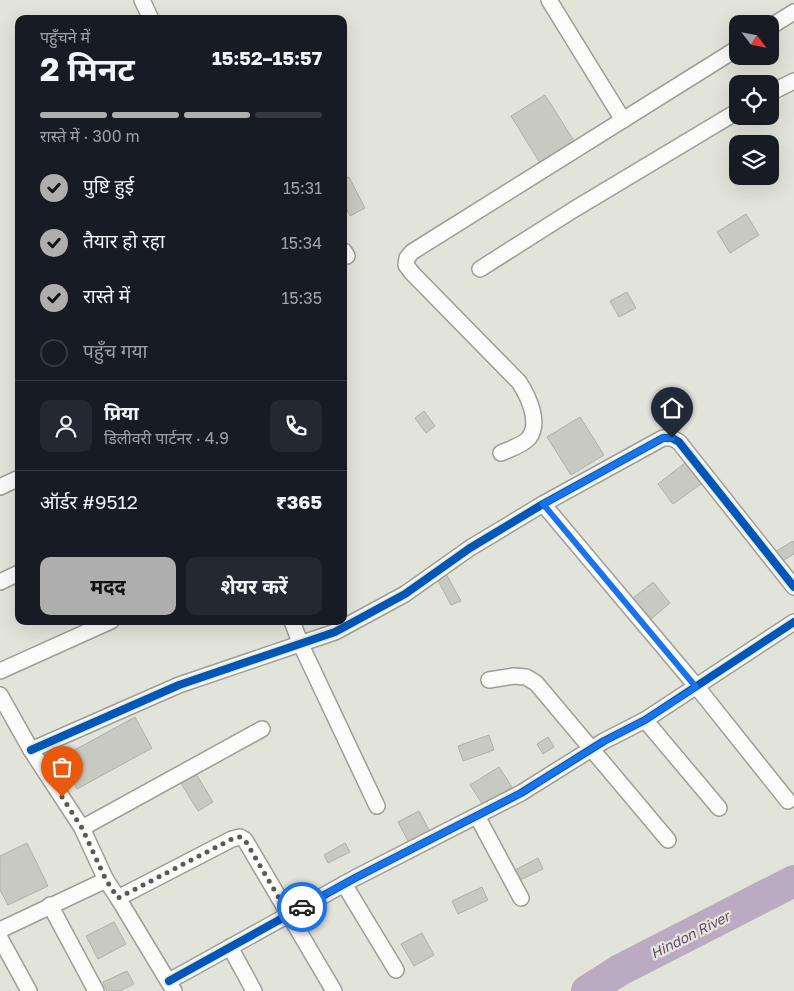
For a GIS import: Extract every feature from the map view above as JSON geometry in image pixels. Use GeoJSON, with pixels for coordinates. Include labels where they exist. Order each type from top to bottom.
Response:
{"type":"FeatureCollection","features":[{"type":"Feature","properties":{"kind":"street"},"geometry":{"type":"LineString","coordinates":[[142,0],[149,15]]}},
{"type":"Feature","properties":{"kind":"street"},"geometry":{"type":"LineString","coordinates":[[549,0],[623,120]]}},
{"type":"Feature","properties":{"kind":"street"},"geometry":{"type":"LineString","coordinates":[[779,21],[794,12]]}},
{"type":"Feature","properties":{"kind":"street"},"geometry":{"type":"LineString","coordinates":[[501,453],[529,437],[533,428],[533,413],[528,396],[519,382],[412,273],[406,265],[407,258],[412,252],[729,54]]}},
{"type":"Feature","properties":{"kind":"street"},"geometry":{"type":"LineString","coordinates":[[779,89],[794,81]]}},
{"type":"Feature","properties":{"kind":"street"},"geometry":{"type":"LineString","coordinates":[[480,269],[729,116]]}},
{"type":"Feature","properties":{"kind":"street"},"geometry":{"type":"LineString","coordinates":[[31,750],[179,685],[336,632],[405,594],[470,548],[543,504],[663,438],[672,438],[679,442],[794,587]]}},
{"type":"Feature","properties":{"kind":"street"},"geometry":{"type":"LineString","coordinates":[[0,488],[15,480]]}},
{"type":"Feature","properties":{"kind":"street"},"geometry":{"type":"LineString","coordinates":[[543,504],[696,687],[788,801]]}},
{"type":"Feature","properties":{"kind":"street"},"geometry":{"type":"LineString","coordinates":[[0,582],[15,574]]}},
{"type":"Feature","properties":{"kind":"street"},"geometry":{"type":"LineString","coordinates":[[0,696],[31,750],[82,828],[106,880],[171,986],[230,947],[344,884],[521,793],[592,748],[645,720],[794,622]]}},
{"type":"Feature","properties":{"kind":"street"},"geometry":{"type":"LineString","coordinates":[[0,672],[102,625]]}},
{"type":"Feature","properties":{"kind":"street"},"geometry":{"type":"LineString","coordinates":[[294,625],[301,645],[377,806]]}},
{"type":"Feature","properties":{"kind":"street"},"geometry":{"type":"LineString","coordinates":[[489,680],[514,676],[526,677],[536,683],[668,840]]}},
{"type":"Feature","properties":{"kind":"street"},"geometry":{"type":"LineString","coordinates":[[645,720],[719,808]]}},
{"type":"Feature","properties":{"kind":"street"},"geometry":{"type":"LineString","coordinates":[[82,828],[262,729]]}},
{"type":"Feature","properties":{"kind":"street"},"geometry":{"type":"LineString","coordinates":[[477,816],[521,898]]}},
{"type":"Feature","properties":{"kind":"street"},"geometry":{"type":"LineString","coordinates":[[118,898],[232,839],[240,837],[245,840],[334,991]]}},
{"type":"Feature","properties":{"kind":"street"},"geometry":{"type":"LineString","coordinates":[[0,930],[106,880]]}},
{"type":"Feature","properties":{"kind":"street"},"geometry":{"type":"LineString","coordinates":[[344,884],[396,970]]}},
{"type":"Feature","properties":{"kind":"street"},"geometry":{"type":"LineString","coordinates":[[50,906],[96,991]]}},
{"type":"Feature","properties":{"kind":"street"},"geometry":{"type":"LineString","coordinates":[[0,938],[28,991]]}},
{"type":"Feature","properties":{"kind":"street"},"geometry":{"type":"LineString","coordinates":[[230,947],[254,991]]}},
{"type":"Feature","properties":{"kind":"building"},"geometry":{"type":"Polygon","coordinates":[[[545,95],[574,141],[540,163],[511,116],[545,95]]]}},
{"type":"Feature","properties":{"kind":"building"},"geometry":{"type":"Polygon","coordinates":[[[349,177],[365,208],[350,216],[347,210],[347,178],[349,177]]]}},
{"type":"Feature","properties":{"kind":"building"},"geometry":{"type":"Polygon","coordinates":[[[746,214],[759,235],[730,253],[717,232],[746,214]]]}},
{"type":"Feature","properties":{"kind":"building"},"geometry":{"type":"Polygon","coordinates":[[[627,292],[636,308],[619,317],[610,301],[627,292]]]}},
{"type":"Feature","properties":{"kind":"building"},"geometry":{"type":"Polygon","coordinates":[[[424,411],[435,426],[426,433],[415,418],[424,411]]]}},
{"type":"Feature","properties":{"kind":"building"},"geometry":{"type":"Polygon","coordinates":[[[580,417],[604,455],[571,475],[547,437],[580,417]]]}},
{"type":"Feature","properties":{"kind":"building"},"geometry":{"type":"Polygon","coordinates":[[[685,463],[701,484],[673,504],[658,484],[685,463]]]}},
{"type":"Feature","properties":{"kind":"building"},"geometry":{"type":"Polygon","coordinates":[[[793,541],[794,554],[779,563],[773,553],[793,541]]]}},
{"type":"Feature","properties":{"kind":"building"},"geometry":{"type":"Polygon","coordinates":[[[445,572],[461,601],[451,605],[436,577],[445,572]]]}},
{"type":"Feature","properties":{"kind":"building"},"geometry":{"type":"Polygon","coordinates":[[[653,582],[670,603],[645,624],[627,603],[653,582]]]}},
{"type":"Feature","properties":{"kind":"building"},"geometry":{"type":"Polygon","coordinates":[[[135,717],[152,748],[77,789],[60,758],[135,717]]]}},
{"type":"Feature","properties":{"kind":"building"},"geometry":{"type":"Polygon","coordinates":[[[489,735],[494,750],[463,761],[458,746],[489,735]]]}},
{"type":"Feature","properties":{"kind":"building"},"geometry":{"type":"Polygon","coordinates":[[[548,737],[554,747],[543,754],[537,744],[548,737]]]}},
{"type":"Feature","properties":{"kind":"building"},"geometry":{"type":"Polygon","coordinates":[[[499,767],[512,787],[483,805],[470,785],[499,767]]]}},
{"type":"Feature","properties":{"kind":"building"},"geometry":{"type":"Polygon","coordinates":[[[193,769],[213,802],[198,811],[178,778],[193,769]]]}},
{"type":"Feature","properties":{"kind":"building"},"geometry":{"type":"Polygon","coordinates":[[[419,811],[430,832],[409,843],[398,822],[419,811]]]}},
{"type":"Feature","properties":{"kind":"building"},"geometry":{"type":"Polygon","coordinates":[[[27,843],[48,886],[8,905],[0,890],[0,856],[27,843]]]}},
{"type":"Feature","properties":{"kind":"building"},"geometry":{"type":"Polygon","coordinates":[[[345,843],[350,852],[328,863],[324,855],[345,843]]]}},
{"type":"Feature","properties":{"kind":"building"},"geometry":{"type":"Polygon","coordinates":[[[538,858],[543,869],[516,882],[511,872],[538,858]]]}},
{"type":"Feature","properties":{"kind":"building"},"geometry":{"type":"Polygon","coordinates":[[[482,887],[488,900],[458,914],[452,901],[482,887]]]}},
{"type":"Feature","properties":{"kind":"building"},"geometry":{"type":"Polygon","coordinates":[[[114,922],[126,944],[98,959],[86,936],[114,922]]]}},
{"type":"Feature","properties":{"kind":"building"},"geometry":{"type":"Polygon","coordinates":[[[422,933],[434,955],[414,966],[401,944],[422,933]]]}},
{"type":"Feature","properties":{"kind":"building"},"geometry":{"type":"Polygon","coordinates":[[[127,971],[134,984],[120,991],[107,991],[103,982],[127,971]]]}},
{"type":"Feature","properties":{"kind":"waterway","name":"Hindon River"},"geometry":{"type":"LineString","coordinates":[[587,991],[620,970],[794,881]]}},
{"type":"Feature","properties":{"kind":"cycle path"},"geometry":{"type":"LineString","coordinates":[[31,750],[179,685],[335,632],[405,594],[470,548],[543,504],[663,438],[672,438],[679,442],[794,587]]}},
{"type":"Feature","properties":{"kind":"cycle path"},"geometry":{"type":"LineString","coordinates":[[169,981],[355,878],[521,793],[604,741],[645,720],[794,622]]}},
{"type":"Feature","properties":{"kind":"way so far"},"geometry":{"type":"LineString","coordinates":[[62,797],[82,828],[106,880],[118,898],[232,839],[240,837],[245,840],[289,915],[302,907]]}},
{"type":"Feature","properties":{"kind":"route"},"geometry":{"type":"LineString","coordinates":[[302,907],[521,793],[604,741],[645,720],[696,687],[543,504],[663,438],[672,438]]}}]}
